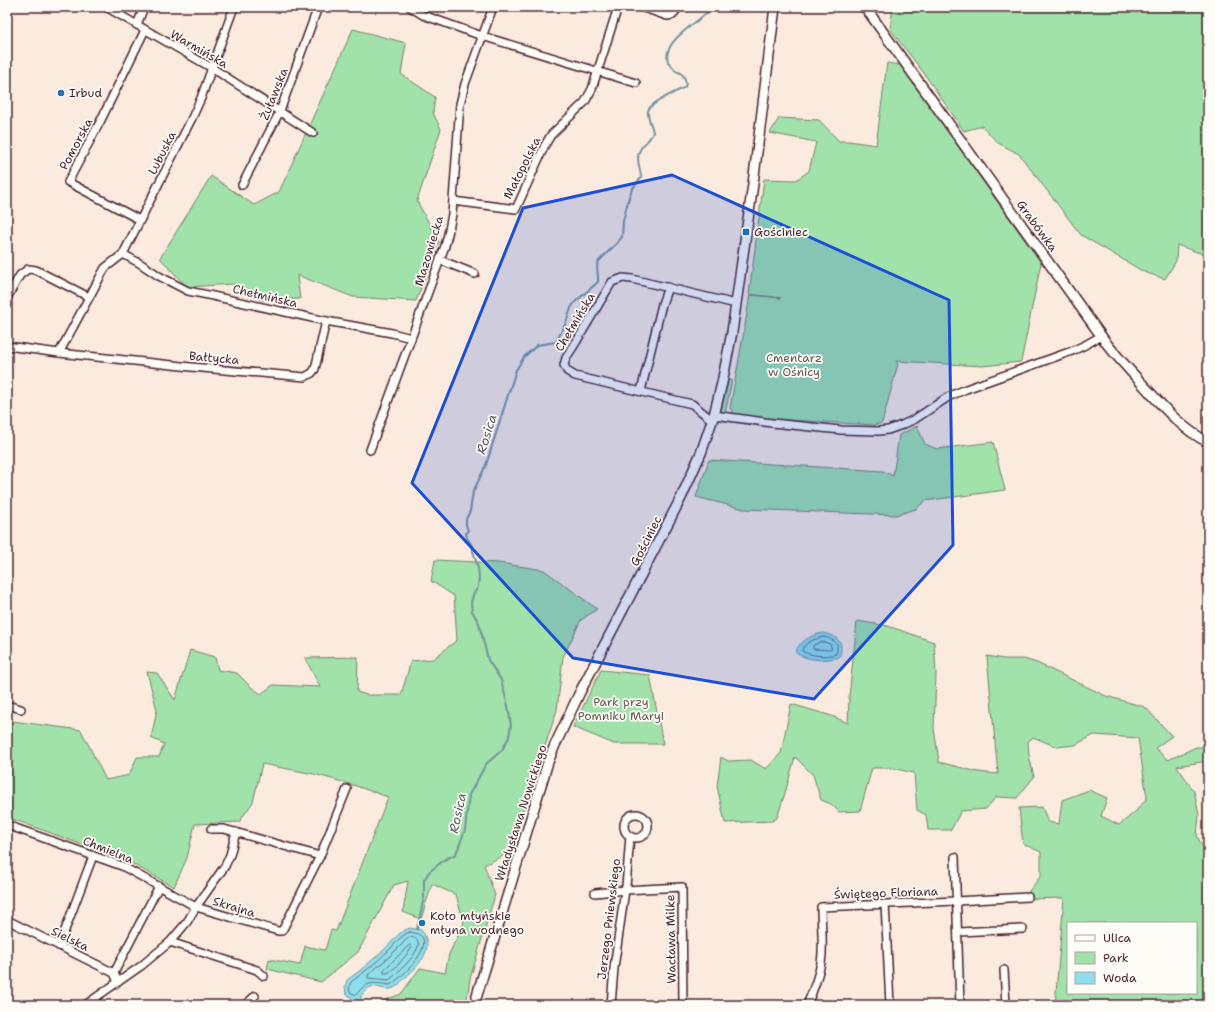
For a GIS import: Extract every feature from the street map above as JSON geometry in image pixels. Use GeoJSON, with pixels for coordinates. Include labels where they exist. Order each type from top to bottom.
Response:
{"type":"FeatureCollection","features":[{"type":"Feature","properties":{"kind":"street","name":"Warmińska"},"geometry":{"type":"LineString","coordinates":[[106,7],[212,68],[313,133]]}},
{"type":"Feature","properties":{"kind":"street"},"geometry":{"type":"LineString","coordinates":[[137,25],[144,7]]}},
{"type":"Feature","properties":{"kind":"street","name":"Lubuska"},"geometry":{"type":"LineString","coordinates":[[123,254],[201,98],[234,7]]}},
{"type":"Feature","properties":{"kind":"street","name":"Żuławska"},"geometry":{"type":"LineString","coordinates":[[242,185],[280,112],[318,7]]}},
{"type":"Feature","properties":{"kind":"street"},"geometry":{"type":"LineString","coordinates":[[410,7],[423,15],[482,36],[636,83]]}},
{"type":"Feature","properties":{"kind":"street","name":"Mazowiecka"},"geometry":{"type":"LineString","coordinates":[[370,450],[450,230],[460,104],[465,84],[493,7]]}},
{"type":"Feature","properties":{"kind":"street","name":"Małopolska"},"geometry":{"type":"LineString","coordinates":[[453,201],[516,209],[551,135],[585,102],[592,89],[599,71],[618,7]]}},
{"type":"Feature","properties":{"kind":"street"},"geometry":{"type":"LineString","coordinates":[[641,7],[667,16],[673,15],[678,7]]}},
{"type":"Feature","properties":{"kind":"street","name":"Gościniec"},"geometry":{"type":"LineString","coordinates":[[621,614],[684,492],[701,453],[713,418],[728,355],[736,304],[775,7]]}},
{"type":"Feature","properties":{"kind":"street","name":"Grabówka"},"geometry":{"type":"LineString","coordinates":[[865,7],[1101,336],[1120,360],[1179,422],[1193,434],[1208,442]]}},
{"type":"Feature","properties":{"kind":"street","name":"Pomorska"},"geometry":{"type":"LineString","coordinates":[[140,220],[68,182],[100,122],[145,30]]}},
{"type":"Feature","properties":{"kind":"street"},"geometry":{"type":"LineString","coordinates":[[59,353],[105,268],[123,254]]}},
{"type":"Feature","properties":{"kind":"street","name":"Chełmińska"},"geometry":{"type":"LineString","coordinates":[[123,254],[188,292],[411,338]]}},
{"type":"Feature","properties":{"kind":"street"},"geometry":{"type":"LineString","coordinates":[[440,260],[474,274]]}},
{"type":"Feature","properties":{"kind":"street"},"geometry":{"type":"LineString","coordinates":[[7,298],[20,275],[28,269],[36,270],[89,297]]}},
{"type":"Feature","properties":{"kind":"street","name":"Chełmińska"},"geometry":{"type":"LineString","coordinates":[[713,418],[692,404],[575,376],[567,371],[564,366],[566,358],[612,282],[623,278],[668,287],[736,304]]}},
{"type":"Feature","properties":{"kind":"street"},"geometry":{"type":"LineString","coordinates":[[641,391],[662,304],[668,287]]}},
{"type":"Feature","properties":{"kind":"street","name":"Bałtycka"},"geometry":{"type":"LineString","coordinates":[[7,346],[191,367],[305,377],[312,373],[315,369],[326,321]]}},
{"type":"Feature","properties":{"kind":"street"},"geometry":{"type":"LineString","coordinates":[[713,418],[834,430],[888,430],[902,426],[948,397],[966,389],[1072,351],[1101,336]]}},
{"type":"Feature","properties":{"kind":"street","name":"Władysława Nowickiego"},"geometry":{"type":"LineString","coordinates":[[474,1005],[550,757],[580,692],[621,614]]}},
{"type":"Feature","properties":{"kind":"street"},"geometry":{"type":"LineString","coordinates":[[8,702],[21,709]]}},
{"type":"Feature","properties":{"kind":"street","name":"Skrajna"},"geometry":{"type":"LineString","coordinates":[[85,1005],[170,942],[187,922],[196,907],[282,931],[320,856],[347,789]]}},
{"type":"Feature","properties":{"kind":"street","name":"Chmielna"},"geometry":{"type":"LineString","coordinates":[[7,825],[122,866],[196,907]]}},
{"type":"Feature","properties":{"kind":"street"},"geometry":{"type":"LineString","coordinates":[[211,828],[236,832],[320,856]]}},
{"type":"Feature","properties":{"kind":"street"},"geometry":{"type":"LineString","coordinates":[[196,907],[225,866],[230,855],[236,832]]}},
{"type":"Feature","properties":{"kind":"street","name":"Jerzego Pniewskiego"},"geometry":{"type":"LineString","coordinates":[[611,1005],[614,968],[626,887],[630,836]]}},
{"type":"Feature","properties":{"kind":"street"},"geometry":{"type":"LineString","coordinates":[[59,946],[93,856]]}},
{"type":"Feature","properties":{"kind":"street"},"geometry":{"type":"LineString","coordinates":[[955,857],[960,1005]]}},
{"type":"Feature","properties":{"kind":"street"},"geometry":{"type":"LineString","coordinates":[[118,982],[114,974],[159,886]]}},
{"type":"Feature","properties":{"kind":"street","name":"Wacława Milke"},"geometry":{"type":"LineString","coordinates":[[595,894],[625,890],[682,887],[683,1005]]}},
{"type":"Feature","properties":{"kind":"street","name":"Świętego Floriana"},"geometry":{"type":"LineString","coordinates":[[807,1005],[821,962],[821,907],[1028,897]]}},
{"type":"Feature","properties":{"kind":"street"},"geometry":{"type":"LineString","coordinates":[[885,904],[890,1005]]}},
{"type":"Feature","properties":{"kind":"street","name":"Sielska"},"geometry":{"type":"LineString","coordinates":[[7,920],[114,974]]}},
{"type":"Feature","properties":{"kind":"street"},"geometry":{"type":"LineString","coordinates":[[958,932],[1024,929]]}},
{"type":"Feature","properties":{"kind":"street"},"geometry":{"type":"LineString","coordinates":[[170,942],[257,970],[264,976]]}},
{"type":"Feature","properties":{"kind":"street"},"geometry":{"type":"LineString","coordinates":[[1004,970],[1006,1005]]}},
{"type":"Feature","properties":{"kind":"street"},"geometry":{"type":"LineString","coordinates":[[245,1005],[255,996]]}},
{"type":"Feature","properties":{"kind":"highlighted area"},"geometry":{"type":"Polygon","coordinates":[[[672,175],[949,300],[953,545],[814,699],[573,658],[412,483],[523,208],[672,175]]]}},
{"type":"Feature","properties":{"kind":"green space"},"geometry":{"type":"Polygon","coordinates":[[[893,7],[1208,7],[1208,256],[1177,245],[1176,261],[1165,279],[1144,272],[1081,235],[1019,154],[998,143],[982,126],[964,131],[923,72],[890,29],[893,7]]]}},
{"type":"Feature","properties":{"kind":"green space"},"geometry":{"type":"Polygon","coordinates":[[[353,29],[406,43],[401,74],[435,97],[433,113],[441,129],[417,201],[439,242],[416,301],[353,297],[297,275],[300,299],[261,300],[233,284],[187,287],[160,258],[211,176],[254,205],[279,192],[353,29]]]}},
{"type":"Feature","properties":{"kind":"green space","name":"Cmentarz w Ośnicy"},"geometry":{"type":"Polygon","coordinates":[[[887,63],[900,65],[1041,263],[1021,362],[982,366],[896,361],[898,364],[882,423],[875,425],[736,415],[730,408],[750,295],[781,298],[749,294],[764,179],[796,180],[809,171],[816,142],[770,133],[779,118],[819,120],[839,141],[876,145],[887,63]]]}},
{"type":"Feature","properties":{"kind":"green space"},"geometry":{"type":"Polygon","coordinates":[[[727,380],[732,380],[725,414],[721,413],[720,409],[727,380]]]}},
{"type":"Feature","properties":{"kind":"green space"},"geometry":{"type":"Polygon","coordinates":[[[917,426],[925,444],[937,449],[993,442],[1005,490],[925,501],[916,509],[896,515],[744,509],[696,497],[709,460],[883,471],[893,476],[899,435],[917,426]]]}},
{"type":"Feature","properties":{"kind":"green space"},"geometry":{"type":"Polygon","coordinates":[[[435,560],[499,563],[544,570],[597,609],[581,620],[563,657],[557,710],[509,853],[484,865],[495,895],[470,979],[466,1005],[373,1005],[401,994],[420,968],[445,973],[449,954],[464,923],[456,895],[432,884],[421,919],[403,912],[408,881],[394,885],[358,952],[321,982],[267,969],[269,959],[300,965],[305,946],[325,950],[331,930],[336,931],[388,797],[314,774],[262,764],[253,802],[239,822],[195,824],[187,858],[174,887],[129,862],[7,817],[7,734],[12,721],[81,730],[106,780],[129,775],[137,757],[159,757],[164,744],[151,738],[157,710],[147,672],[157,673],[175,700],[190,650],[215,657],[218,670],[237,673],[251,687],[261,694],[273,685],[320,687],[305,658],[358,657],[357,692],[367,695],[401,695],[411,661],[433,659],[457,640],[454,596],[431,581],[435,560]]]}},
{"type":"Feature","properties":{"kind":"green space"},"geometry":{"type":"Polygon","coordinates":[[[857,621],[888,626],[934,642],[936,674],[934,728],[939,762],[978,772],[998,774],[987,656],[1004,659],[1024,659],[1037,663],[1106,696],[1145,707],[1172,736],[1155,748],[1168,760],[1196,747],[1208,747],[1208,761],[1177,766],[1194,791],[1199,815],[1197,836],[1208,857],[1208,1005],[1055,1005],[1064,898],[1029,899],[1029,891],[1041,876],[1041,852],[1023,844],[1019,808],[1042,807],[1048,822],[1059,824],[1062,800],[1089,790],[1107,798],[1101,816],[1119,825],[1135,812],[1147,798],[1138,738],[1094,735],[1075,745],[1057,747],[1033,737],[1028,742],[1029,755],[1034,777],[1017,798],[996,797],[986,809],[961,811],[951,830],[928,830],[926,815],[917,810],[914,773],[892,768],[872,768],[860,811],[839,812],[831,804],[821,800],[813,775],[795,757],[777,818],[772,821],[725,823],[717,786],[721,757],[728,761],[751,760],[766,769],[781,753],[791,704],[832,716],[848,723],[849,697],[857,621]]]}},
{"type":"Feature","properties":{"kind":"green space","name":"Park przy Pomniku Maryi"},"geometry":{"type":"Polygon","coordinates":[[[601,670],[650,675],[663,744],[614,744],[573,727],[601,670]]]}},
{"type":"Feature","properties":{"kind":"water"},"geometry":{"type":"Polygon","coordinates":[[[824,633],[833,636],[841,644],[841,652],[839,657],[817,660],[806,658],[796,653],[798,646],[805,640],[812,636],[824,633]]]}},
{"type":"Feature","properties":{"kind":"water"},"geometry":{"type":"Polygon","coordinates":[[[410,928],[421,930],[427,944],[426,951],[419,963],[395,988],[388,989],[369,987],[361,997],[361,1002],[357,1005],[346,1005],[352,1000],[351,997],[346,994],[345,987],[347,980],[384,950],[400,933],[410,928]]]}},
{"type":"Feature","properties":{"kind":"waterway","name":"Rosica"},"geometry":{"type":"LineString","coordinates":[[417,929],[424,898],[424,880],[429,872],[444,860],[456,854],[465,830],[469,795],[486,764],[502,750],[509,737],[511,725],[501,680],[488,660],[479,623],[472,611],[471,603],[473,595],[478,587],[479,578],[478,568],[471,544],[467,538],[466,533],[468,530],[466,519],[470,511],[473,492],[486,465],[516,370],[524,357],[537,345],[556,342],[575,302],[598,282],[597,266],[599,261],[622,237],[623,221],[629,197],[632,189],[641,178],[638,160],[639,153],[653,132],[648,111],[658,101],[685,87],[686,83],[684,77],[668,62],[667,56],[669,49],[672,43],[682,33],[713,7]]}},
{"type":"Feature","properties":{"kind":"place","name":"Irbud"},"geometry":{"type":"Point","coordinates":[61,93]}},
{"type":"Feature","properties":{"kind":"place","name":"Gościniec"},"geometry":{"type":"Point","coordinates":[746,232]}},
{"type":"Feature","properties":{"kind":"place","name":"Koło młyńskie młyna wodnego"},"geometry":{"type":"Point","coordinates":[422,923]}}]}
